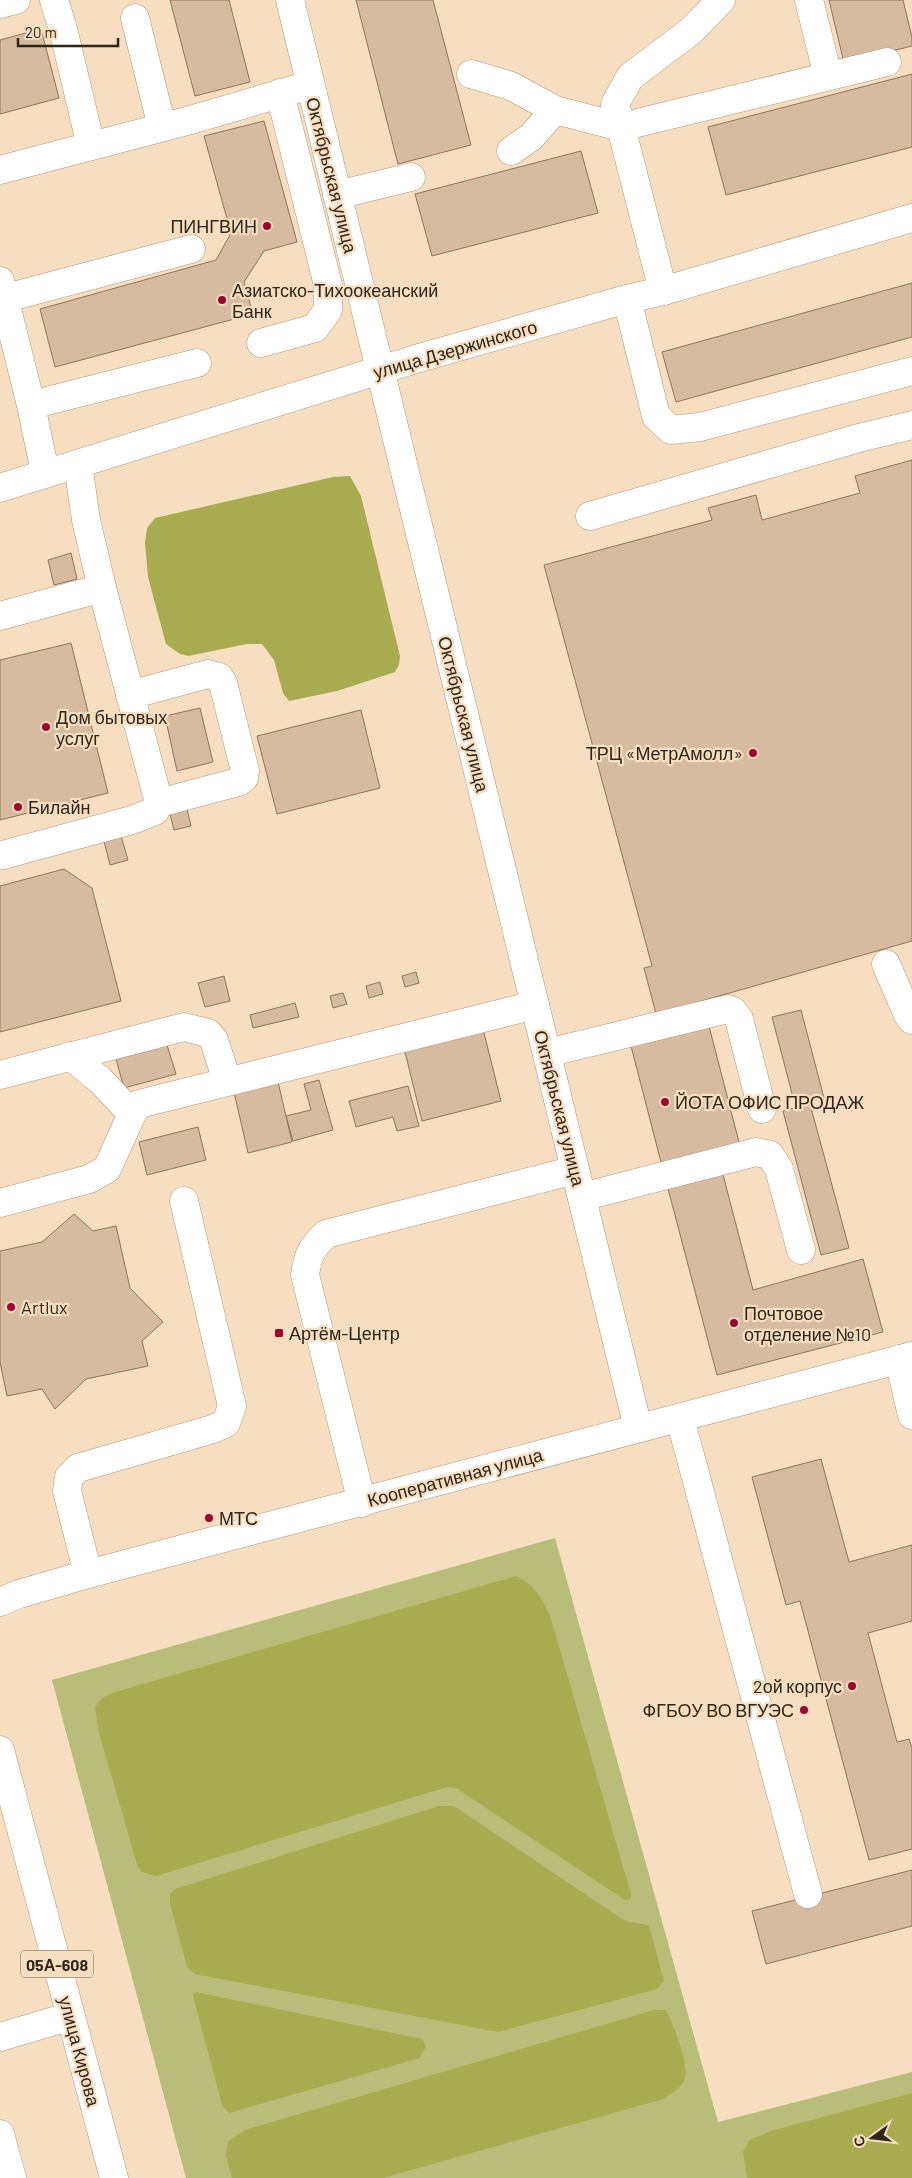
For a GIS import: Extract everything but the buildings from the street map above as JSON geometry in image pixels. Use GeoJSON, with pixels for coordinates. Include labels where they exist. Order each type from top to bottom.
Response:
{"type":"FeatureCollection","features":[{"type":"Feature","properties":{"kind":"main road"},"geometry":{"type":"LineString","coordinates":[[0,4],[16,0]]}},
{"type":"Feature","properties":{"kind":"main road"},"geometry":{"type":"LineString","coordinates":[[54,0],[63,29],[91,146]]}},
{"type":"Feature","properties":{"kind":"main road","name":"Октябрьская улица"},"geometry":{"type":"LineString","coordinates":[[290,0],[638,1428]]}},
{"type":"Feature","properties":{"kind":"main road"},"geometry":{"type":"LineString","coordinates":[[663,291],[615,104],[630,77],[691,31],[721,0]]}},
{"type":"Feature","properties":{"kind":"main road"},"geometry":{"type":"LineString","coordinates":[[809,0],[828,76]]}},
{"type":"Feature","properties":{"kind":"main road"},"geometry":{"type":"LineString","coordinates":[[135,18],[162,128]]}},
{"type":"Feature","properties":{"kind":"main road"},"geometry":{"type":"LineString","coordinates":[[471,74],[511,86],[555,110],[621,127],[887,62]]}},
{"type":"Feature","properties":{"kind":"main road"},"geometry":{"type":"LineString","coordinates":[[0,170],[162,128],[310,85]]}},
{"type":"Feature","properties":{"kind":"main road"},"geometry":{"type":"LineString","coordinates":[[261,343],[315,328],[328,310],[328,285],[280,93]]}},
{"type":"Feature","properties":{"kind":"main road"},"geometry":{"type":"LineString","coordinates":[[511,151],[531,137],[555,110]]}},
{"type":"Feature","properties":{"kind":"main road"},"geometry":{"type":"LineString","coordinates":[[338,195],[412,177]]}},
{"type":"Feature","properties":{"kind":"main road","name":"улица Дзержинского"},"geometry":{"type":"LineString","coordinates":[[0,488],[46,472],[78,464],[381,370],[627,299],[663,291],[912,218]]}},
{"type":"Feature","properties":{"kind":"main road"},"geometry":{"type":"LineString","coordinates":[[46,472],[3,289],[191,249]]}},
{"type":"Feature","properties":{"kind":"main road"},"geometry":{"type":"LineString","coordinates":[[627,299],[656,416],[671,430],[700,427],[912,371]]}},
{"type":"Feature","properties":{"kind":"main road"},"geometry":{"type":"LineString","coordinates":[[31,405],[197,362]]}},
{"type":"Feature","properties":{"kind":"main road"},"geometry":{"type":"LineString","coordinates":[[590,516],[859,438],[912,425]]}},
{"type":"Feature","properties":{"kind":"main road"},"geometry":{"type":"LineString","coordinates":[[3,855],[132,820],[155,810],[159,803],[102,588],[86,520],[78,464]]}},
{"type":"Feature","properties":{"kind":"main road"},"geometry":{"type":"LineString","coordinates":[[0,616],[102,588]]}},
{"type":"Feature","properties":{"kind":"main road"},"geometry":{"type":"LineString","coordinates":[[130,695],[208,674],[219,677],[223,683],[245,771],[244,778],[238,782],[159,803]]}},
{"type":"Feature","properties":{"kind":"main road"},"geometry":{"type":"LineString","coordinates":[[886,964],[908,1015],[912,1020]]}},
{"type":"Feature","properties":{"kind":"main road"},"geometry":{"type":"LineString","coordinates":[[0,1203],[89,1179],[107,1169],[132,1114],[139,1104],[535,1005]]}},
{"type":"Feature","properties":{"kind":"main road"},"geometry":{"type":"LineString","coordinates":[[547,1053],[728,1009],[734,1011],[739,1019],[762,1109]]}},
{"type":"Feature","properties":{"kind":"main road"},"geometry":{"type":"LineString","coordinates":[[0,1075],[184,1027],[208,1033],[214,1040],[227,1081]]}},
{"type":"Feature","properties":{"kind":"main road"},"geometry":{"type":"LineString","coordinates":[[70,1056],[100,1080],[132,1114]]}},
{"type":"Feature","properties":{"kind":"main road"},"geometry":{"type":"LineString","coordinates":[[582,1197],[756,1152],[770,1155],[778,1169],[801,1250]]}},
{"type":"Feature","properties":{"kind":"main road"},"geometry":{"type":"LineString","coordinates":[[362,1502],[305,1275],[313,1246],[326,1234],[575,1170]]}},
{"type":"Feature","properties":{"kind":"main road"},"geometry":{"type":"LineString","coordinates":[[88,1574],[67,1491],[69,1477],[78,1468],[97,1461],[213,1429],[226,1423],[232,1406],[184,1201]]}},
{"type":"Feature","properties":{"kind":"main road"},"geometry":{"type":"LineString","coordinates":[[905,1358],[912,1415]]}},
{"type":"Feature","properties":{"kind":"main road","name":"Кооперативная улица"},"geometry":{"type":"LineString","coordinates":[[0,1602],[19,1594],[88,1574],[905,1358]]}},
{"type":"Feature","properties":{"kind":"main road"},"geometry":{"type":"LineString","coordinates":[[680,1418],[808,1894]]}},
{"type":"Feature","properties":{"kind":"main road","name":"улица Кирова"},"geometry":{"type":"LineString","coordinates":[[0,1750],[114,2178]]}},
{"type":"Feature","properties":{"kind":"main road"},"geometry":{"type":"LineString","coordinates":[[0,2037],[71,2016]]}},
{"type":"Feature","properties":{"kind":"main road"},"geometry":{"type":"LineString","coordinates":[[0,2134],[12,2178]]}},
{"type":"Feature","properties":{"kind":"green space"},"geometry":{"type":"Polygon","coordinates":[[[350,476],[361,496],[400,656],[399,665],[395,672],[337,691],[289,701],[283,693],[274,660],[262,644],[247,644],[188,656],[180,654],[166,644],[148,577],[145,543],[147,528],[155,518],[333,477],[350,476]]]}},
{"type":"Feature","properties":{"kind":"green space"},"geometry":{"type":"Polygon","coordinates":[[[555,1538],[718,2122],[912,2072],[912,2178],[186,2178],[52,1680],[555,1538]]]}},
{"type":"Feature","properties":{"kind":"green space"},"geometry":{"type":"Polygon","coordinates":[[[516,1576],[534,1589],[551,1619],[631,1899],[625,1900],[456,1788],[447,1787],[156,1876],[142,1872],[137,1864],[99,1733],[95,1707],[102,1698],[115,1692],[516,1576]]]}},
{"type":"Feature","properties":{"kind":"green space"},"geometry":{"type":"Polygon","coordinates":[[[439,1806],[453,1806],[457,1808],[622,1919],[649,1926],[664,1981],[657,1989],[498,2032],[195,1974],[187,1967],[170,1903],[170,1894],[175,1889],[439,1806]]]}},
{"type":"Feature","properties":{"kind":"green space"},"geometry":{"type":"Polygon","coordinates":[[[196,1992],[422,2039],[426,2046],[420,2058],[229,2113],[222,2105],[194,1999],[193,1994],[196,1992]]]}},
{"type":"Feature","properties":{"kind":"green space"},"geometry":{"type":"Polygon","coordinates":[[[654,2010],[666,2010],[680,2044],[686,2072],[681,2085],[663,2099],[383,2178],[232,2178],[226,2156],[228,2141],[245,2130],[654,2010]]]}},
{"type":"Feature","properties":{"kind":"green space"},"geometry":{"type":"Polygon","coordinates":[[[912,2093],[912,2178],[747,2178],[743,2152],[749,2140],[771,2131],[912,2093]]]}},
{"type":"Feature","properties":{"kind":"place","name":"ПИНГВИН"},"geometry":{"type":"Point","coordinates":[267,226]}},
{"type":"Feature","properties":{"kind":"place","name":"Азиатско-Тихоокеанский Банк"},"geometry":{"type":"Point","coordinates":[222,300]}},
{"type":"Feature","properties":{"kind":"place","name":"Дом бытовых услуг"},"geometry":{"type":"Point","coordinates":[46,727]}},
{"type":"Feature","properties":{"kind":"place","name":"ТРЦ «МетрАмолл»"},"geometry":{"type":"Point","coordinates":[753,753]}},
{"type":"Feature","properties":{"kind":"place","name":"Билайн"},"geometry":{"type":"Point","coordinates":[18,807]}},
{"type":"Feature","properties":{"kind":"place","name":"ЙОТА ОФИС ПРОДАЖ"},"geometry":{"type":"Point","coordinates":[665,1102]}},
{"type":"Feature","properties":{"kind":"place","name":"Artlux"},"geometry":{"type":"Point","coordinates":[11,1307]}},
{"type":"Feature","properties":{"kind":"place","name":"Почтовое отделение №10"},"geometry":{"type":"Point","coordinates":[734,1323]}},
{"type":"Feature","properties":{"kind":"place","name":"Артём-Центр"},"geometry":{"type":"Point","coordinates":[279,1333]}},
{"type":"Feature","properties":{"kind":"place","name":"МТС"},"geometry":{"type":"Point","coordinates":[209,1518]}},
{"type":"Feature","properties":{"kind":"place","name":"2ой корпус"},"geometry":{"type":"Point","coordinates":[852,1686]}},
{"type":"Feature","properties":{"kind":"place","name":"ФГБОУ ВО ВГУЭС"},"geometry":{"type":"Point","coordinates":[804,1710]}}]}
